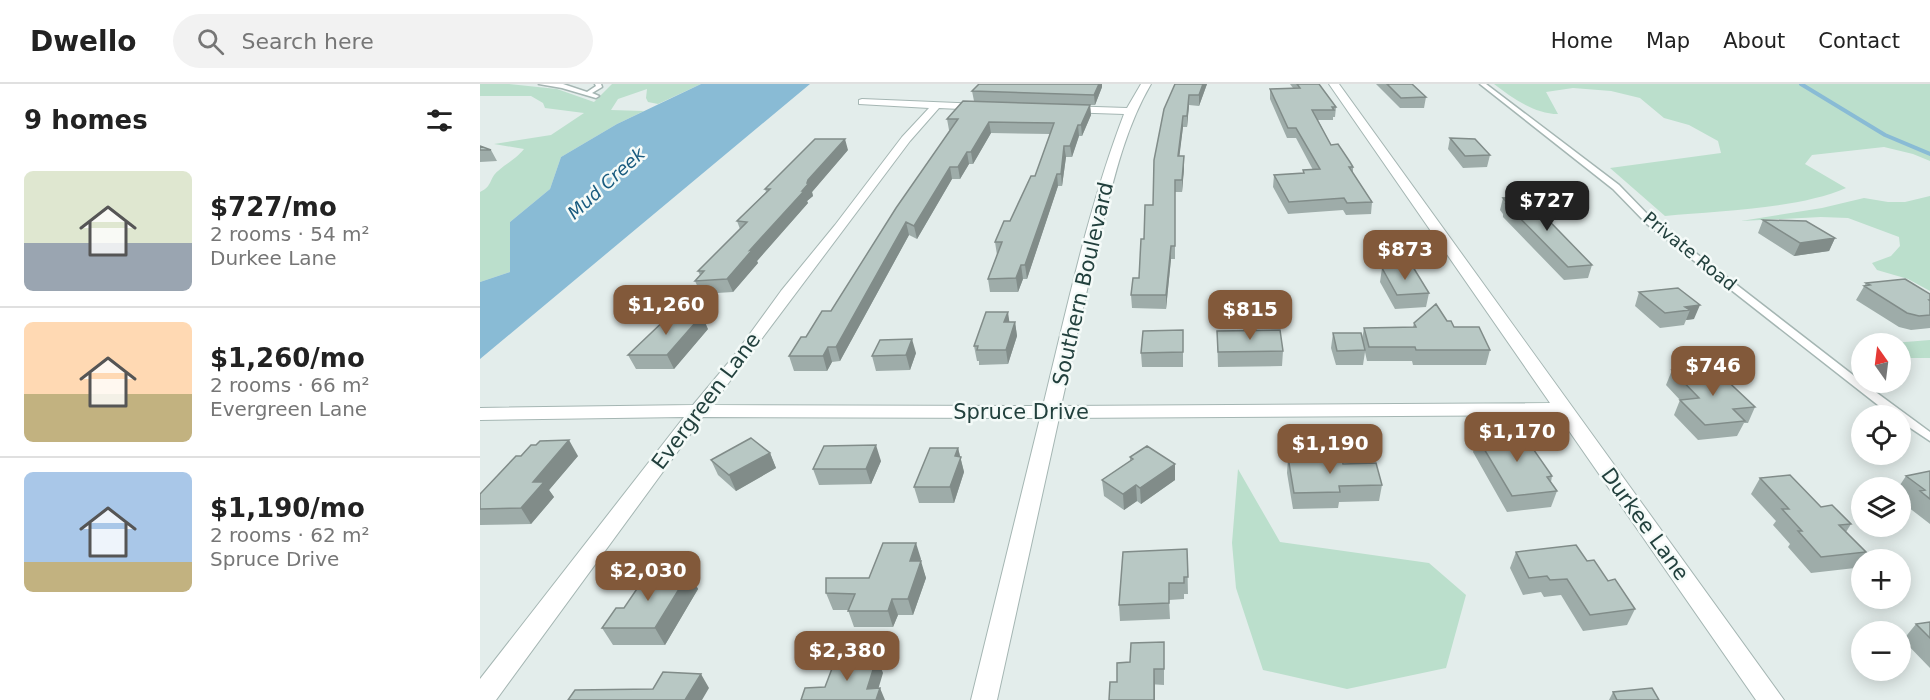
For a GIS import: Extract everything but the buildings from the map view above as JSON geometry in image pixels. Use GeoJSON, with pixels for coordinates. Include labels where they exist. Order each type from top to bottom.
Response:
{"type":"FeatureCollection","features":[{"type":"Feature","properties":{"kind":"street","name":"Southern Boulevard"},"geometry":{"type":"LineString","coordinates":[[984,700],[1053,412],[1085,265],[1114,155],[1130,111],[1146,84]]}},
{"type":"Feature","properties":{"kind":"street","name":"Durkee Lane"},"geometry":{"type":"LineString","coordinates":[[1334,84],[1771,700]]}},
{"type":"Feature","properties":{"kind":"street"},"geometry":{"type":"LineString","coordinates":[[862,102],[993,107]]}},
{"type":"Feature","properties":{"kind":"street","name":"Evergreen Lane"},"geometry":{"type":"LineString","coordinates":[[480,700],[698,411],[739,361],[786,294],[840,228],[906,139],[936,106]]}},
{"type":"Feature","properties":{"kind":"street"},"geometry":{"type":"LineString","coordinates":[[1050,109],[1130,111]]}},
{"type":"Feature","properties":{"kind":"street","name":"Spruce Drive"},"geometry":{"type":"LineString","coordinates":[[480,414],[1563,408]]}},
{"type":"Feature","properties":{"kind":"lane"},"geometry":{"type":"LineString","coordinates":[[542,84],[563,86],[596,96]]}},
{"type":"Feature","properties":{"kind":"lane"},"geometry":{"type":"LineString","coordinates":[[563,86],[572,84]]}},
{"type":"Feature","properties":{"kind":"lane"},"geometry":{"type":"LineString","coordinates":[[587,93],[596,91],[598,84]]}},
{"type":"Feature","properties":{"kind":"lane","name":"Private Road"},"geometry":{"type":"LineString","coordinates":[[1483,84],[1616,187],[1650,222],[1886,405]]}},
{"type":"Feature","properties":{"kind":"lane","name":"Private Road"},"geometry":{"type":"LineString","coordinates":[[1911,424],[1930,437]]}},
{"type":"Feature","properties":{"kind":"green space"},"geometry":{"type":"Polygon","coordinates":[[[480,84],[509,84],[557,89],[594,102],[612,84],[701,84],[658,104],[648,102],[647,89],[618,99],[611,110],[644,111],[561,157],[550,189],[510,222],[510,272],[480,282],[480,192],[487,187],[495,174],[524,149],[494,144],[551,135],[584,113],[545,108],[543,103],[531,96],[480,96],[480,84]]]}},
{"type":"Feature","properties":{"kind":"green space"},"geometry":{"type":"Polygon","coordinates":[[[1494,84],[1930,84],[1930,161],[1884,147],[1812,155],[1805,164],[1846,188],[1805,201],[1782,205],[1665,216],[1610,168],[1721,153],[1718,141],[1689,125],[1664,118],[1640,98],[1611,91],[1573,88],[1546,92],[1558,114],[1541,111],[1524,104],[1494,84]]]}},
{"type":"Feature","properties":{"kind":"green space"},"geometry":{"type":"Polygon","coordinates":[[[1930,196],[1930,291],[1908,279],[1877,270],[1872,263],[1891,256],[1900,246],[1899,237],[1848,218],[1741,221],[1822,208],[1864,198],[1905,202],[1930,196]]]}},
{"type":"Feature","properties":{"kind":"green space"},"geometry":{"type":"Polygon","coordinates":[[[1930,340],[1930,358],[1911,358],[1911,342],[1930,340]]]}},
{"type":"Feature","properties":{"kind":"green space"},"geometry":{"type":"Polygon","coordinates":[[[1238,469],[1280,542],[1429,563],[1466,595],[1446,668],[1347,689],[1263,670],[1236,588],[1232,543],[1238,469]]]}},
{"type":"Feature","properties":{"kind":"water","name":"Mud Creek"},"geometry":{"type":"Polygon","coordinates":[[[701,84],[810,84],[480,359],[480,282],[510,272],[510,222],[550,189],[561,157],[617,124],[701,84]]]}},
{"type":"Feature","properties":{"kind":"waterway"},"geometry":{"type":"LineString","coordinates":[[1801,84],[1885,135],[1930,154]]}}]}
